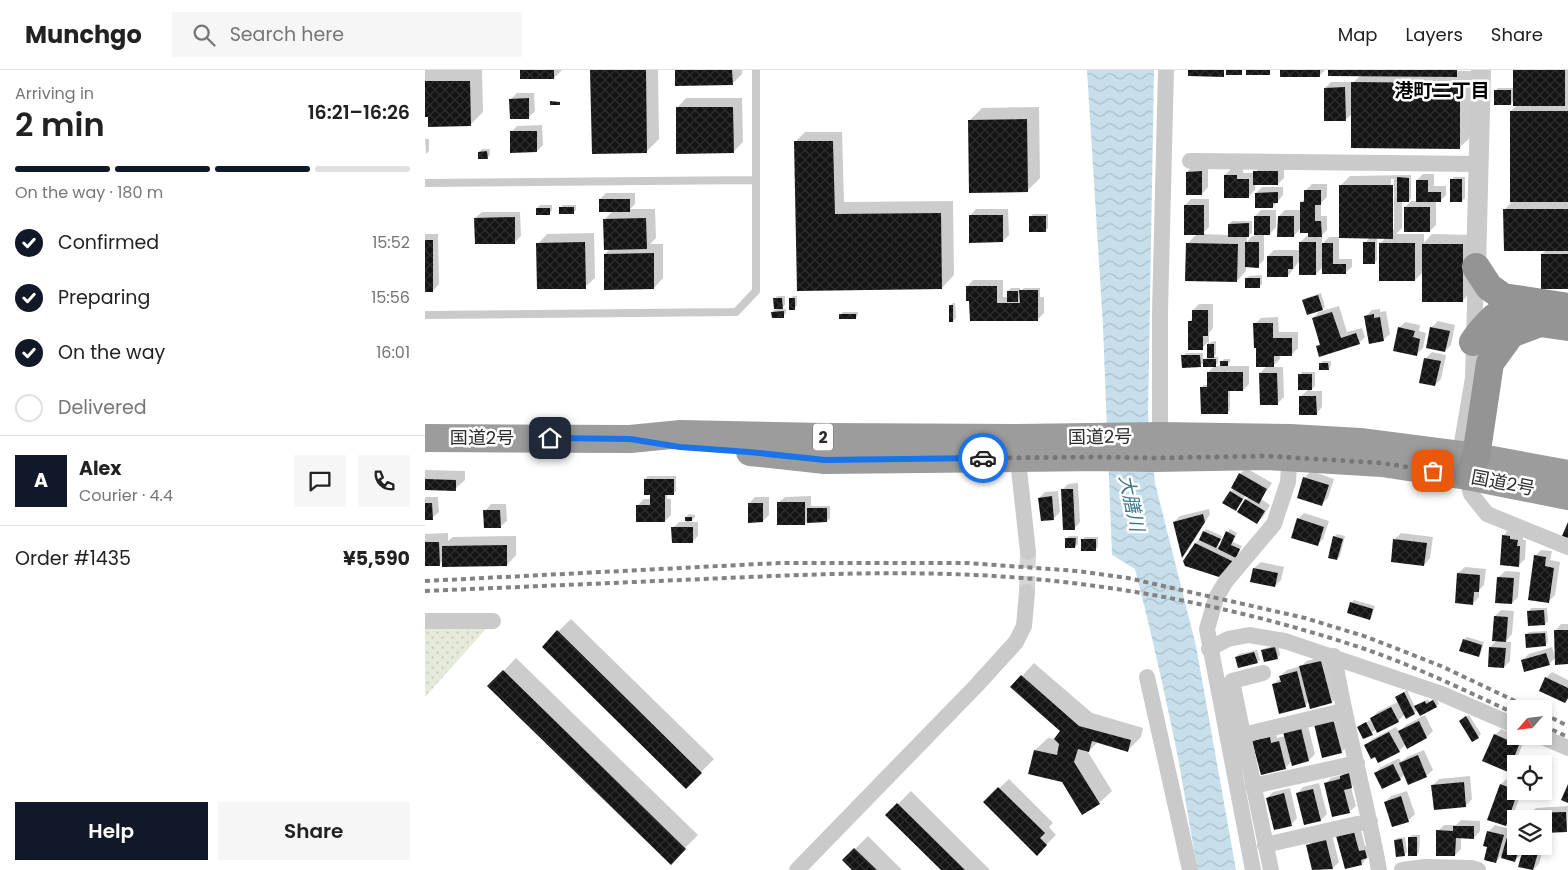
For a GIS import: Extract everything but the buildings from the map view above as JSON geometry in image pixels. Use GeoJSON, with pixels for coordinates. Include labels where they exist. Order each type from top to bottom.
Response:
{"type":"FeatureCollection","features":[{"type":"Feature","properties":{"kind":"highway"},"geometry":{"type":"LineString","coordinates":[[1476,267],[1489,287],[1503,297],[1568,307]]}},
{"type":"Feature","properties":{"kind":"highway"},"geometry":{"type":"LineString","coordinates":[[1473,342],[1483,328],[1505,308],[1523,300]]}},
{"type":"Feature","properties":{"kind":"highway"},"geometry":{"type":"LineString","coordinates":[[1468,463],[1490,363],[1511,334],[1540,323],[1568,327]]}},
{"type":"Feature","properties":{"kind":"highway","name":"国道2号"},"geometry":{"type":"LineString","coordinates":[[425,438],[630,439],[681,434],[826,437],[1017,448],[1156,444],[1267,456],[1290,448],[1382,463],[1468,463],[1568,474]]}},
{"type":"Feature","properties":{"kind":"highway","name":"国道2号"},"geometry":{"type":"LineString","coordinates":[[1468,463],[1568,496]]}},
{"type":"Feature","properties":{"kind":"street"},"geometry":{"type":"LineString","coordinates":[[1156,444],[1166,70]]}},
{"type":"Feature","properties":{"kind":"street"},"geometry":{"type":"LineString","coordinates":[[1481,70],[1473,378],[1468,463],[1471,494],[1487,514],[1568,547]]}},
{"type":"Feature","properties":{"kind":"street"},"geometry":{"type":"LineString","coordinates":[[1190,161],[1479,164]]}},
{"type":"Feature","properties":{"kind":"street"},"geometry":{"type":"LineString","coordinates":[[1017,448],[1028,552]]}},
{"type":"Feature","properties":{"kind":"street"},"geometry":{"type":"LineString","coordinates":[[1253,870],[1209,649],[1207,629],[1216,598],[1226,581],[1274,524],[1288,482],[1290,448]]}},
{"type":"Feature","properties":{"kind":"street"},"geometry":{"type":"LineString","coordinates":[[797,870],[977,686],[1016,642],[1024,626],[1027,592]]}},
{"type":"Feature","properties":{"kind":"street"},"geometry":{"type":"LineString","coordinates":[[425,621],[493,621]]}},
{"type":"Feature","properties":{"kind":"street"},"geometry":{"type":"LineString","coordinates":[[1209,649],[1228,639],[1249,635],[1285,641],[1442,694],[1507,722]]}},
{"type":"Feature","properties":{"kind":"street"},"geometry":{"type":"LineString","coordinates":[[1334,656],[1343,711],[1357,763],[1379,870]]}},
{"type":"Feature","properties":{"kind":"street"},"geometry":{"type":"LineString","coordinates":[[1263,673],[1231,681],[1271,870]]}},
{"type":"Feature","properties":{"kind":"street"},"geometry":{"type":"LineString","coordinates":[[1147,677],[1190,870]]}},
{"type":"Feature","properties":{"kind":"street"},"geometry":{"type":"LineString","coordinates":[[1243,735],[1343,711]]}},
{"type":"Feature","properties":{"kind":"street"},"geometry":{"type":"LineString","coordinates":[[1553,741],[1568,748]]}},
{"type":"Feature","properties":{"kind":"street"},"geometry":{"type":"LineString","coordinates":[[1253,786],[1357,763]]}},
{"type":"Feature","properties":{"kind":"street"},"geometry":{"type":"LineString","coordinates":[[1265,845],[1370,821]]}},
{"type":"Feature","properties":{"kind":"street"},"geometry":{"type":"LineString","coordinates":[[1402,870],[1425,867],[1471,868],[1478,870]]}},
{"type":"Feature","properties":{"kind":"lane"},"geometry":{"type":"LineString","coordinates":[[425,315],[736,312],[755,291],[756,70]]}},
{"type":"Feature","properties":{"kind":"lane"},"geometry":{"type":"LineString","coordinates":[[425,183],[755,180]]}},
{"type":"Feature","properties":{"kind":"green space"},"geometry":{"type":"Polygon","coordinates":[[[425,621],[493,621],[425,697],[425,621]]]}},
{"type":"Feature","properties":{"kind":"water","name":"大膳川"},"geometry":{"type":"Polygon","coordinates":[[[1087,70],[1154,70],[1148,416],[1155,483],[1196,646],[1236,870],[1198,870],[1178,759],[1135,569],[1112,555],[1103,327],[1087,70]]]}},
{"type":"Feature","properties":{"kind":"tunnel"},"geometry":{"type":"LineString","coordinates":[[1027,592],[1028,552]]}},
{"type":"Feature","properties":{"kind":"railway"},"geometry":{"type":"LineString","coordinates":[[425,581],[779,563],[968,563],[1077,571],[1128,578],[1305,618],[1367,637],[1441,666],[1513,700]]}},
{"type":"Feature","properties":{"kind":"railway"},"geometry":{"type":"LineString","coordinates":[[425,591],[869,573],[952,574],[1076,583],[1200,604],[1322,635],[1401,663],[1507,710]]}},
{"type":"Feature","properties":{"kind":"railway"},"geometry":{"type":"LineString","coordinates":[[1553,718],[1568,726]]}},
{"type":"Feature","properties":{"kind":"railway"},"geometry":{"type":"LineString","coordinates":[[1553,730],[1568,737]]}},
{"type":"Feature","properties":{"kind":"way so far"},"geometry":{"type":"LineString","coordinates":[[983,458],[1267,456],[1382,463],[1433,471]]}},
{"type":"Feature","properties":{"kind":"district","name":"港町二丁目"},"geometry":{"type":"Point","coordinates":[1442,90]}},
{"type":"Feature","properties":{"kind":"route"},"geometry":{"type":"LineString","coordinates":[[550,438],[630,439],[680,447],[825,460],[983,458]]}}]}
